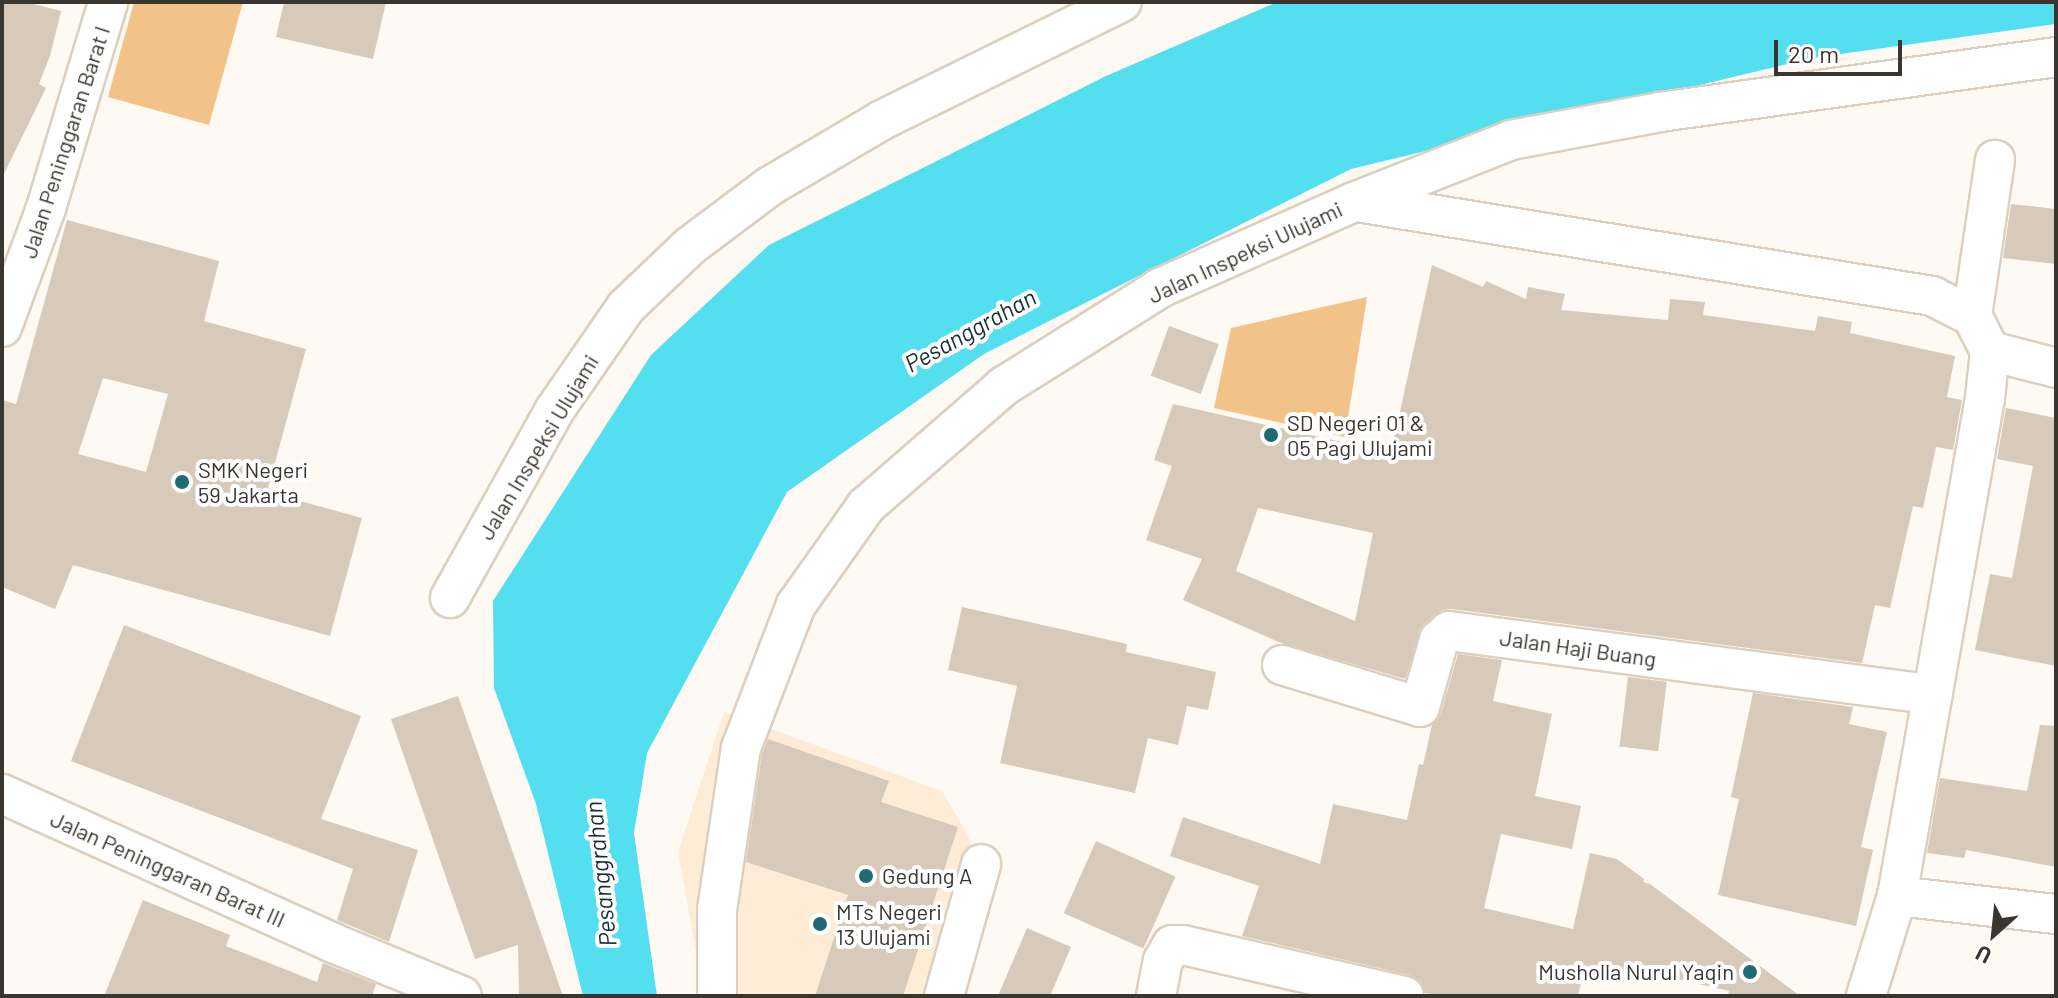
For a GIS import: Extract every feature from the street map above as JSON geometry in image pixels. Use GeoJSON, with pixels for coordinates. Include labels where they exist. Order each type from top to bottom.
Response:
{"type":"FeatureCollection","features":[{"type":"Feature","properties":{"kind":"street","name":"Jalan Inspeksi Ulujami"},"geometry":{"type":"LineString","coordinates":[[450,598],[554,411],[626,307],[690,246],[770,186],[882,120],[1122,2]]}},
{"type":"Feature","properties":{"kind":"street","name":"Jalan Peninggaran Barat I"},"geometry":{"type":"LineString","coordinates":[[2,327],[46,208],[100,5]]}},
{"type":"Feature","properties":{"kind":"street","name":"Jalan Inspeksi Ulujami"},"geometry":{"type":"LineString","coordinates":[[717,996],[717,910],[741,748],[796,605],[866,506],[1004,386],[1160,288],[1354,202],[1511,140],[1660,112],[2056,57]]}},
{"type":"Feature","properties":{"kind":"street"},"geometry":{"type":"LineString","coordinates":[[1866,996],[1897,896],[1985,398],[1990,351],[1972,316],[1995,160]]}},
{"type":"Feature","properties":{"kind":"street"},"geometry":{"type":"LineString","coordinates":[[1354,202],[1932,296],[1972,316]]}},
{"type":"Feature","properties":{"kind":"street"},"geometry":{"type":"LineString","coordinates":[[1990,351],[2056,368]]}},
{"type":"Feature","properties":{"kind":"street","name":"Jalan Haji Buang"},"geometry":{"type":"LineString","coordinates":[[1282,665],[1420,707],[1439,640],[1449,631],[1933,695]]}},
{"type":"Feature","properties":{"kind":"street","name":"Jalan Peninggaran Barat III"},"geometry":{"type":"LineString","coordinates":[[2,794],[333,943],[462,996]]}},
{"type":"Feature","properties":{"kind":"street"},"geometry":{"type":"LineString","coordinates":[[944,996],[981,864]]}},
{"type":"Feature","properties":{"kind":"street"},"geometry":{"type":"LineString","coordinates":[[1897,896],[2056,914]]}},
{"type":"Feature","properties":{"kind":"street"},"geometry":{"type":"LineString","coordinates":[[1156,996],[1163,961],[1172,945],[1396,995]]}},
{"type":"Feature","properties":{"kind":"shaded area"},"geometry":{"type":"Polygon","coordinates":[[[134,2],[243,2],[209,125],[108,97],[134,2]]]}},
{"type":"Feature","properties":{"kind":"shaded area"},"geometry":{"type":"Polygon","coordinates":[[[1367,297],[1345,437],[1214,408],[1231,328],[1367,297]]]}},
{"type":"Feature","properties":{"kind":"shaded area","name":"MTs Negeri 13 Ulujami"},"geometry":{"type":"Polygon","coordinates":[[[724,712],[942,791],[971,841],[930,996],[704,996],[678,852],[724,712]]]}},
{"type":"Feature","properties":{"kind":"water","name":"Pesanggrahan"},"geometry":{"type":"Polygon","coordinates":[[[1277,2],[2056,2],[2056,24],[1812,58],[1351,169],[984,354],[787,492],[647,753],[634,833],[657,996],[583,996],[536,804],[494,688],[493,601],[651,355],[769,245],[1106,76],[1277,2]]]}},
{"type":"Feature","properties":{"kind":"building"},"geometry":{"type":"Polygon","coordinates":[[[2,2],[26,2],[61,11],[50,56],[39,84],[46,88],[2,178],[2,2]]]}},
{"type":"Feature","properties":{"kind":"building"},"geometry":{"type":"Polygon","coordinates":[[[284,2],[386,2],[373,59],[276,37],[284,2]]]}},
{"type":"Feature","properties":{"kind":"building"},"geometry":{"type":"Polygon","coordinates":[[[2011,204],[2056,209],[2056,264],[2003,258],[2011,204]]]}},
{"type":"Feature","properties":{"kind":"building"},"geometry":{"type":"Polygon","coordinates":[[[67,220],[219,261],[204,321],[306,349],[267,492],[362,518],[330,636],[73,565],[55,609],[2,587],[2,400],[16,404],[67,220]],[[103,378],[78,454],[146,472],[168,394],[103,378]]]}},
{"type":"Feature","properties":{"kind":"building"},"geometry":{"type":"Polygon","coordinates":[[[1432,265],[1483,287],[1486,281],[1526,299],[1528,287],[1565,294],[1561,310],[1668,320],[1670,299],[1705,302],[1703,315],[1815,331],[1818,316],[1852,322],[1850,333],[1955,356],[1947,397],[1962,400],[1953,450],[1936,447],[1923,508],[1913,506],[1890,608],[1875,605],[1862,663],[1451,609],[1442,610],[1424,624],[1405,679],[1281,643],[1183,600],[1202,559],[1146,540],[1172,466],[1154,460],[1173,404],[1391,453],[1432,265]],[[1258,508],[1236,571],[1355,621],[1373,533],[1258,508]]]}},
{"type":"Feature","properties":{"kind":"building"},"geometry":{"type":"Polygon","coordinates":[[[1169,326],[1219,344],[1201,394],[1151,376],[1169,326]]]}},
{"type":"Feature","properties":{"kind":"building"},"geometry":{"type":"Polygon","coordinates":[[[2006,408],[2056,418],[2056,666],[1975,650],[1990,574],[2012,578],[2033,466],[1997,459],[2006,408]]]}},
{"type":"Feature","properties":{"kind":"building"},"geometry":{"type":"Polygon","coordinates":[[[962,607],[1127,644],[1126,652],[1216,672],[1208,710],[1187,706],[1178,745],[1148,738],[1135,793],[1000,763],[1017,686],[948,670],[962,607]]]}},
{"type":"Feature","properties":{"kind":"building"},"geometry":{"type":"Polygon","coordinates":[[[124,625],[361,716],[321,819],[418,850],[389,942],[337,920],[353,869],[71,761],[124,625]]]}},
{"type":"Feature","properties":{"kind":"building"},"geometry":{"type":"Polygon","coordinates":[[[1458,654],[1502,660],[1493,701],[1552,714],[1535,796],[1581,806],[1572,849],[1501,834],[1484,908],[1573,929],[1590,853],[1617,859],[1644,879],[1643,882],[1650,884],[1800,996],[1728,996],[1729,991],[1630,968],[1626,983],[1583,974],[1578,996],[1439,996],[1425,993],[1420,981],[1409,975],[1242,936],[1259,886],[1170,856],[1183,817],[1320,864],[1333,804],[1407,820],[1419,764],[1423,765],[1432,725],[1441,713],[1458,654]]]}},
{"type":"Feature","properties":{"kind":"building"},"geometry":{"type":"Polygon","coordinates":[[[1628,677],[1667,682],[1658,751],[1619,746],[1628,677]]]}},
{"type":"Feature","properties":{"kind":"building"},"geometry":{"type":"Polygon","coordinates":[[[1753,693],[1853,707],[1849,724],[1887,732],[1861,847],[1873,850],[1856,926],[1718,895],[1739,799],[1731,797],[1753,693]]]}},
{"type":"Feature","properties":{"kind":"building"},"geometry":{"type":"Polygon","coordinates":[[[458,696],[563,996],[519,996],[518,945],[475,959],[449,886],[391,719],[458,696]]]}},
{"type":"Feature","properties":{"kind":"building"},"geometry":{"type":"Polygon","coordinates":[[[2040,725],[2056,726],[2056,867],[1966,850],[1964,858],[1927,853],[1940,778],[2027,791],[2040,725]]]}},
{"type":"Feature","properties":{"kind":"building","name":"Gedung A"},"geometry":{"type":"Polygon","coordinates":[[[768,739],[889,781],[881,802],[958,827],[903,996],[815,996],[848,895],[746,862],[762,754],[768,739]]]}},
{"type":"Feature","properties":{"kind":"building"},"geometry":{"type":"Polygon","coordinates":[[[1096,841],[1175,876],[1143,949],[1064,913],[1096,841]]]}},
{"type":"Feature","properties":{"kind":"building"},"geometry":{"type":"Polygon","coordinates":[[[143,900],[230,935],[226,946],[317,982],[323,963],[376,984],[372,996],[104,996],[143,900]]]}},
{"type":"Feature","properties":{"kind":"building"},"geometry":{"type":"Polygon","coordinates":[[[1027,928],[1071,947],[1050,996],[998,996],[1027,928]]]}},
{"type":"Feature","properties":{"kind":"place","name":"SD Negeri 01 & 05 Pagi Ulujami"},"geometry":{"type":"Point","coordinates":[1271,435]}},
{"type":"Feature","properties":{"kind":"place","name":"SMK Negeri 59 Jakarta"},"geometry":{"type":"Point","coordinates":[182,482]}},
{"type":"Feature","properties":{"kind":"place","name":"Gedung A"},"geometry":{"type":"Point","coordinates":[866,876]}},
{"type":"Feature","properties":{"kind":"place","name":"MTs Negeri 13 Ulujami"},"geometry":{"type":"Point","coordinates":[820,924]}},
{"type":"Feature","properties":{"kind":"place","name":"Musholla Nurul Yaqin"},"geometry":{"type":"Point","coordinates":[1750,972]}}]}
